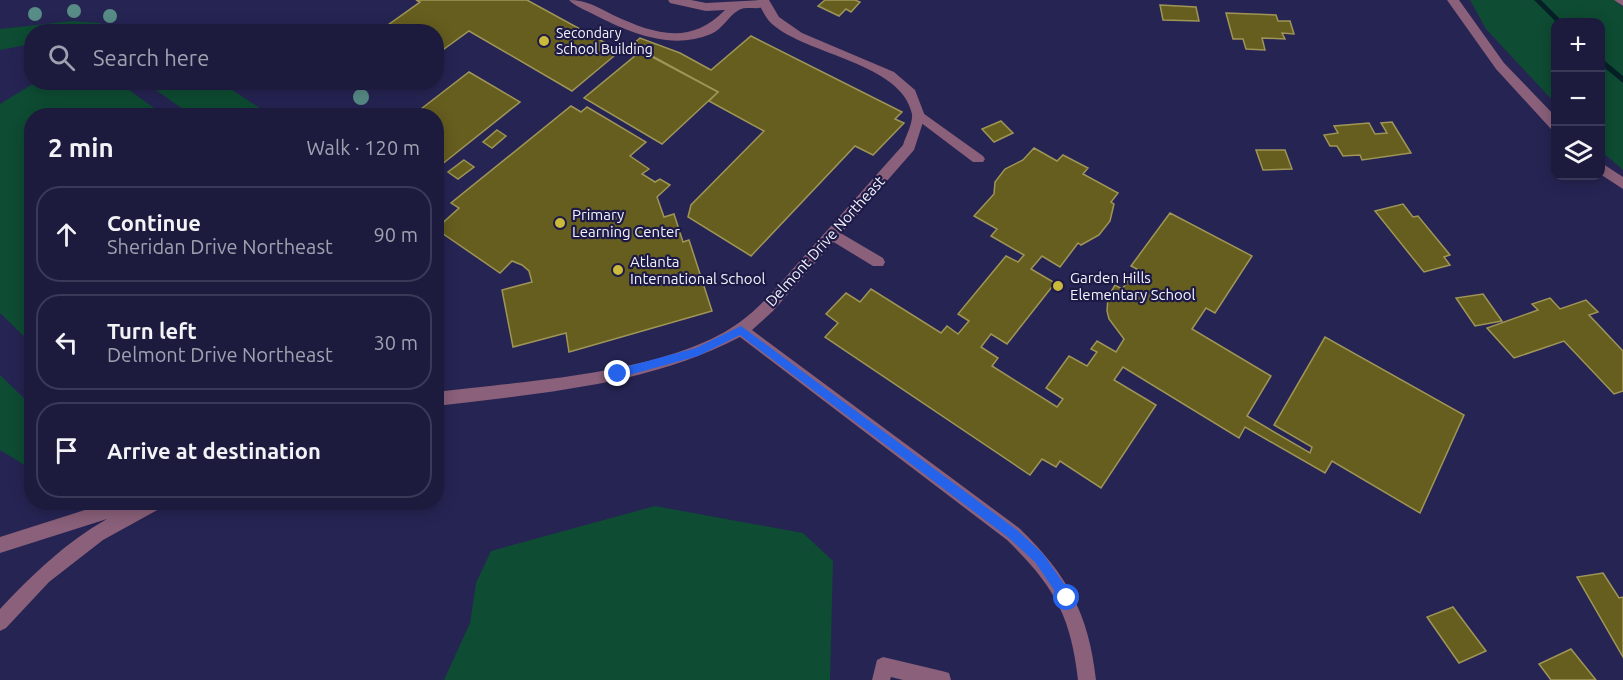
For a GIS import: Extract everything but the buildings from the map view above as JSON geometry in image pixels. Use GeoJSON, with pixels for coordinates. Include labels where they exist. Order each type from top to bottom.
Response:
{"type":"FeatureCollection","features":[{"type":"Feature","properties":{"kind":"street"},"geometry":{"type":"LineString","coordinates":[[575,0],[621,24],[675,40],[708,32],[737,5]]}},
{"type":"Feature","properties":{"kind":"street"},"geometry":{"type":"LineString","coordinates":[[674,0],[706,7],[763,2],[773,20],[784,28],[894,78],[912,95],[920,116],[978,159]]}},
{"type":"Feature","properties":{"kind":"street"},"geometry":{"type":"LineString","coordinates":[[1453,0],[1500,66],[1551,121]]}},
{"type":"Feature","properties":{"kind":"street","name":"Delmont Drive Northeast"},"geometry":{"type":"LineString","coordinates":[[444,398],[618,374],[698,351],[741,330],[768,307],[909,147],[918,130],[920,116]]}},
{"type":"Feature","properties":{"kind":"street"},"geometry":{"type":"LineString","coordinates":[[1605,171],[1623,184]]}},
{"type":"Feature","properties":{"kind":"street"},"geometry":{"type":"LineString","coordinates":[[832,234],[878,262]]}},
{"type":"Feature","properties":{"kind":"street"},"geometry":{"type":"LineString","coordinates":[[741,330],[1013,534],[1039,558],[1067,598],[1085,645],[1087,680]]}},
{"type":"Feature","properties":{"kind":"street"},"geometry":{"type":"LineString","coordinates":[[0,546],[113,510]]}},
{"type":"Feature","properties":{"kind":"street"},"geometry":{"type":"LineString","coordinates":[[0,622],[43,576],[97,534],[140,510]]}},
{"type":"Feature","properties":{"kind":"street"},"geometry":{"type":"LineString","coordinates":[[881,680],[883,666],[942,680]]}},
{"type":"Feature","properties":{"kind":"green space"},"geometry":{"type":"Polygon","coordinates":[[[1470,0],[1615,0],[1623,7],[1623,170],[1605,154],[1605,18],[1551,18],[1551,99],[1486,29],[1470,0]]]}},
{"type":"Feature","properties":{"kind":"green space"},"geometry":{"type":"Polygon","coordinates":[[[72,21],[103,24],[45,24],[72,21]]]}},
{"type":"Feature","properties":{"kind":"green space"},"geometry":{"type":"Polygon","coordinates":[[[24,26],[24,45],[0,50],[0,29],[24,26]]]}},
{"type":"Feature","properties":{"kind":"green space"},"geometry":{"type":"Polygon","coordinates":[[[24,89],[129,90],[154,108],[24,108],[24,336],[0,313],[0,104],[24,89]]]}},
{"type":"Feature","properties":{"kind":"green space"},"geometry":{"type":"Polygon","coordinates":[[[156,90],[232,90],[260,108],[181,108],[156,90]]]}},
{"type":"Feature","properties":{"kind":"green space"},"geometry":{"type":"Polygon","coordinates":[[[0,375],[24,398],[24,465],[0,450],[0,375]]]}},
{"type":"Feature","properties":{"kind":"green space"},"geometry":{"type":"Polygon","coordinates":[[[655,506],[803,533],[833,561],[830,680],[444,680],[470,623],[476,583],[491,551],[655,506]]]}},
{"type":"Feature","properties":{"kind":"waterway"},"geometry":{"type":"LineString","coordinates":[[1537,0],[1556,18]]}},
{"type":"Feature","properties":{"kind":"waterway"},"geometry":{"type":"LineString","coordinates":[[1605,64],[1623,80]]}},
{"type":"Feature","properties":{"kind":"place","name":"Secondary School Building"},"geometry":{"type":"Point","coordinates":[544,41]}},
{"type":"Feature","properties":{"kind":"place","name":"Primary Learning Center"},"geometry":{"type":"Point","coordinates":[560,223]}},
{"type":"Feature","properties":{"kind":"place","name":"Atlanta International School"},"geometry":{"type":"Point","coordinates":[618,270]}},
{"type":"Feature","properties":{"kind":"place","name":"Garden Hills Elementary School"},"geometry":{"type":"Point","coordinates":[1058,286]}},
{"type":"Feature","properties":{"kind":"route"},"geometry":{"type":"LineString","coordinates":[[618,374],[698,351],[741,330],[1013,534],[1039,558],[1067,598]]}}]}
